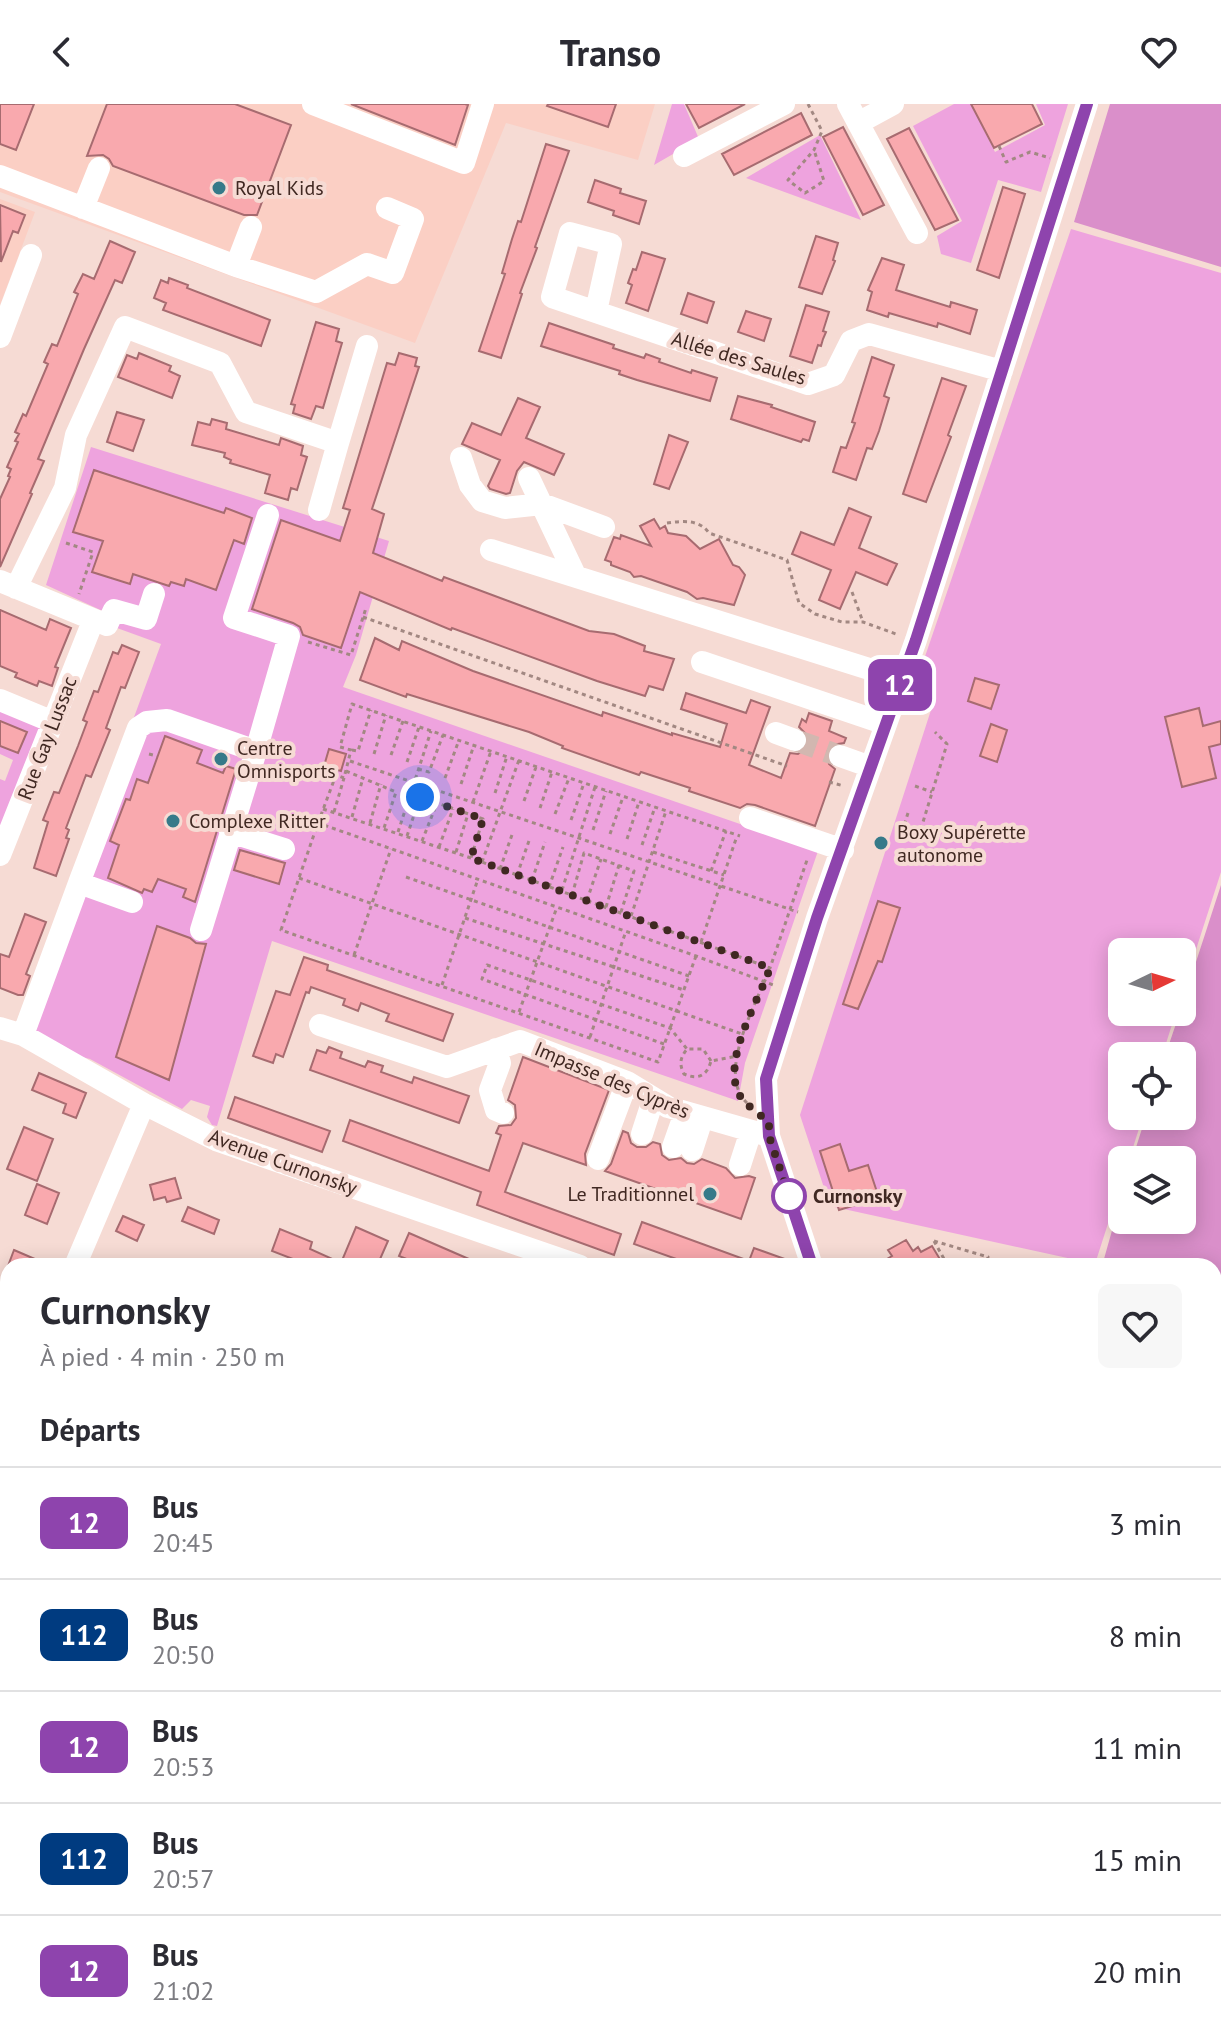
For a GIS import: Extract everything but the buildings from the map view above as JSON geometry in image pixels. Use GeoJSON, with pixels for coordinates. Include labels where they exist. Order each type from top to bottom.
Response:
{"type":"FeatureCollection","features":[{"type":"Feature","properties":{"kind":"street"},"geometry":{"type":"LineString","coordinates":[[313,104],[464,163],[483,104]]}},
{"type":"Feature","properties":{"kind":"street"},"geometry":{"type":"LineString","coordinates":[[684,156],[784,104]]}},
{"type":"Feature","properties":{"kind":"street"},"geometry":{"type":"LineString","coordinates":[[893,104],[853,113],[917,233]]}},
{"type":"Feature","properties":{"kind":"street"},"geometry":{"type":"LineString","coordinates":[[809,1258],[763,1130],[766,1079],[817,918],[916,640],[1087,104]]}},
{"type":"Feature","properties":{"kind":"street"},"geometry":{"type":"LineString","coordinates":[[83,208],[99,168]]}},
{"type":"Feature","properties":{"kind":"street"},"geometry":{"type":"LineString","coordinates":[[0,176],[236,266],[316,292],[367,264],[393,273],[413,219],[387,208]]}},
{"type":"Feature","properties":{"kind":"street"},"geometry":{"type":"LineString","coordinates":[[236,266],[251,227]]}},
{"type":"Feature","properties":{"kind":"street"},"geometry":{"type":"LineString","coordinates":[[0,337],[31,255]]}},
{"type":"Feature","properties":{"kind":"street","name":"Allée des Saules"},"geometry":{"type":"LineString","coordinates":[[596,311],[808,384],[834,375],[851,341],[869,334],[1002,371]]}},
{"type":"Feature","properties":{"kind":"street"},"geometry":{"type":"LineString","coordinates":[[154,594],[146,619],[114,610],[107,625],[8,585],[65,488],[76,435],[125,327],[220,363],[246,412],[338,443]]}},
{"type":"Feature","properties":{"kind":"street"},"geometry":{"type":"LineString","coordinates":[[319,510],[367,346]]}},
{"type":"Feature","properties":{"kind":"street"},"geometry":{"type":"LineString","coordinates":[[461,458],[470,485],[482,501],[505,508],[542,504],[604,527]]}},
{"type":"Feature","properties":{"kind":"street"},"geometry":{"type":"LineString","coordinates":[[529,478],[576,577]]}},
{"type":"Feature","properties":{"kind":"street"},"geometry":{"type":"LineString","coordinates":[[201,930],[289,636],[234,618],[268,515]]}},
{"type":"Feature","properties":{"kind":"street"},"geometry":{"type":"LineString","coordinates":[[491,550],[901,679]]}},
{"type":"Feature","properties":{"kind":"street","name":"Rue Gay Lussac"},"geometry":{"type":"LineString","coordinates":[[0,855],[53,722],[83,616]]}},
{"type":"Feature","properties":{"kind":"street"},"geometry":{"type":"LineString","coordinates":[[702,662],[886,724]]}},
{"type":"Feature","properties":{"kind":"street"},"geometry":{"type":"LineString","coordinates":[[0,700],[53,722]]}},
{"type":"Feature","properties":{"kind":"street"},"geometry":{"type":"LineString","coordinates":[[23,1035],[138,728],[157,719],[167,720],[256,751]]}},
{"type":"Feature","properties":{"kind":"street"},"geometry":{"type":"LineString","coordinates":[[840,756],[871,767]]}},
{"type":"Feature","properties":{"kind":"street"},"geometry":{"type":"LineString","coordinates":[[746,831],[843,850]]}},
{"type":"Feature","properties":{"kind":"street"},"geometry":{"type":"LineString","coordinates":[[230,832],[284,849]]}},
{"type":"Feature","properties":{"kind":"street"},"geometry":{"type":"LineString","coordinates":[[79,883],[132,902]]}},
{"type":"Feature","properties":{"kind":"street","name":"Impasse des Cyprès"},"geometry":{"type":"LineString","coordinates":[[320,1025],[447,1067],[498,1056],[520,1041],[627,1082],[653,1100],[694,1116],[763,1130]]}},
{"type":"Feature","properties":{"kind":"street","name":"Avenue Curnonsky"},"geometry":{"type":"LineString","coordinates":[[0,1028],[23,1035],[144,1104],[216,1140],[557,1258]]}},
{"type":"Feature","properties":{"kind":"street"},"geometry":{"type":"LineString","coordinates":[[498,1056],[490,1090],[496,1110],[503,1103]]}},
{"type":"Feature","properties":{"kind":"street"},"geometry":{"type":"LineString","coordinates":[[598,1159],[627,1082]]}},
{"type":"Feature","properties":{"kind":"street"},"geometry":{"type":"LineString","coordinates":[[642,1134],[653,1100]]}},
{"type":"Feature","properties":{"kind":"street"},"geometry":{"type":"LineString","coordinates":[[78,1258],[144,1104]]}},
{"type":"Feature","properties":{"kind":"street"},"geometry":{"type":"LineString","coordinates":[[682,1149],[694,1116]]}},
{"type":"Feature","properties":{"kind":"street"},"geometry":{"type":"LineString","coordinates":[[740,1165],[763,1130]]}},
{"type":"Feature","properties":{"kind":"path"},"geometry":{"type":"LineString","coordinates":[[808,104],[822,131],[814,150],[788,180],[805,193],[824,181],[814,150]]}},
{"type":"Feature","properties":{"kind":"path"},"geometry":{"type":"LineString","coordinates":[[999,146],[1006,162],[1030,152],[1070,163]]}},
{"type":"Feature","properties":{"kind":"path"},"geometry":{"type":"LineString","coordinates":[[667,523],[684,521],[704,525],[709,533],[787,560],[799,603],[815,614],[842,622],[863,622],[916,640]]}},
{"type":"Feature","properties":{"kind":"path"},"geometry":{"type":"LineString","coordinates":[[66,543],[93,552],[83,616]]}},
{"type":"Feature","properties":{"kind":"path"},"geometry":{"type":"LineString","coordinates":[[852,592],[863,622]]}},
{"type":"Feature","properties":{"kind":"path"},"geometry":{"type":"LineString","coordinates":[[289,636],[351,655],[366,608]]}},
{"type":"Feature","properties":{"kind":"path"},"geometry":{"type":"LineString","coordinates":[[363,617],[787,766]]}},
{"type":"Feature","properties":{"kind":"path"},"geometry":{"type":"LineString","coordinates":[[371,710],[358,751],[340,747],[352,704],[371,710],[386,715],[419,727],[519,760],[623,797],[726,831],[746,831],[724,875],[701,942]]}},
{"type":"Feature","properties":{"kind":"path"},"geometry":{"type":"LineString","coordinates":[[374,754],[386,715]]}},
{"type":"Feature","properties":{"kind":"path"},"geometry":{"type":"LineString","coordinates":[[391,755],[403,721]]}},
{"type":"Feature","properties":{"kind":"path"},"geometry":{"type":"LineString","coordinates":[[407,762],[419,727]]}},
{"type":"Feature","properties":{"kind":"path"},"geometry":{"type":"LineString","coordinates":[[398,832],[431,731]]}},
{"type":"Feature","properties":{"kind":"path"},"geometry":{"type":"LineString","coordinates":[[908,813],[903,829],[919,835],[947,744],[935,732]]}},
{"type":"Feature","properties":{"kind":"path"},"geometry":{"type":"LineString","coordinates":[[418,769],[429,772],[443,735]]}},
{"type":"Feature","properties":{"kind":"path"},"geometry":{"type":"LineString","coordinates":[[445,778],[459,740]]}},
{"type":"Feature","properties":{"kind":"path"},"geometry":{"type":"LineString","coordinates":[[461,784],[474,745]]}},
{"type":"Feature","properties":{"kind":"path"},"geometry":{"type":"LineString","coordinates":[[334,813],[351,750]]}},
{"type":"Feature","properties":{"kind":"path"},"geometry":{"type":"LineString","coordinates":[[473,802],[491,751]]}},
{"type":"Feature","properties":{"kind":"path"},"geometry":{"type":"LineString","coordinates":[[495,793],[507,756]]}},
{"type":"Feature","properties":{"kind":"path"},"geometry":{"type":"LineString","coordinates":[[482,862],[519,760]]}},
{"type":"Feature","properties":{"kind":"path"},"geometry":{"type":"LineString","coordinates":[[348,761],[817,918]]}},
{"type":"Feature","properties":{"kind":"path"},"geometry":{"type":"LineString","coordinates":[[524,801],[536,767]]}},
{"type":"Feature","properties":{"kind":"path"},"geometry":{"type":"LineString","coordinates":[[346,771],[396,792],[384,828]]}},
{"type":"Feature","properties":{"kind":"path"},"geometry":{"type":"LineString","coordinates":[[540,808],[552,772]]}},
{"type":"Feature","properties":{"kind":"path"},"geometry":{"type":"LineString","coordinates":[[344,778],[336,775],[281,930],[658,1062],[696,956]]}},
{"type":"Feature","properties":{"kind":"path"},"geometry":{"type":"LineString","coordinates":[[352,818],[363,778]]}},
{"type":"Feature","properties":{"kind":"path"},"geometry":{"type":"LineString","coordinates":[[555,814],[569,778]]}},
{"type":"Feature","properties":{"kind":"path"},"geometry":{"type":"LineString","coordinates":[[571,820],[584,783]]}},
{"type":"Feature","properties":{"kind":"path"},"geometry":{"type":"LineString","coordinates":[[369,823],[381,784]]}},
{"type":"Feature","properties":{"kind":"path"},"geometry":{"type":"LineString","coordinates":[[915,786],[932,792]]}},
{"type":"Feature","properties":{"kind":"path"},"geometry":{"type":"LineString","coordinates":[[562,891],[595,787]]}},
{"type":"Feature","properties":{"kind":"path"},"geometry":{"type":"LineString","coordinates":[[593,830],[606,791]]}},
{"type":"Feature","properties":{"kind":"path"},"geometry":{"type":"LineString","coordinates":[[407,836],[420,797],[483,819],[471,858]]}},
{"type":"Feature","properties":{"kind":"path"},"geometry":{"type":"LineString","coordinates":[[610,834],[623,797]]}},
{"type":"Feature","properties":{"kind":"path"},"geometry":{"type":"LineString","coordinates":[[627,839],[639,802]]}},
{"type":"Feature","properties":{"kind":"path"},"geometry":{"type":"LineString","coordinates":[[422,841],[437,803]]}},
{"type":"Feature","properties":{"kind":"path"},"geometry":{"type":"LineString","coordinates":[[642,845],[655,807]]}},
{"type":"Feature","properties":{"kind":"path"},"geometry":{"type":"LineString","coordinates":[[323,809],[398,832],[770,968]]}},
{"type":"Feature","properties":{"kind":"path"},"geometry":{"type":"LineString","coordinates":[[439,847],[453,809]]}},
{"type":"Feature","properties":{"kind":"path"},"geometry":{"type":"LineString","coordinates":[[631,916],[666,811]]}},
{"type":"Feature","properties":{"kind":"path"},"geometry":{"type":"LineString","coordinates":[[456,853],[468,814]]}},
{"type":"Feature","properties":{"kind":"path"},"geometry":{"type":"LineString","coordinates":[[318,823],[696,956],[794,995]]}},
{"type":"Feature","properties":{"kind":"path"},"geometry":{"type":"LineString","coordinates":[[711,871],[726,831]]}},
{"type":"Feature","properties":{"kind":"path"},"geometry":{"type":"LineString","coordinates":[[500,869],[513,832]]}},
{"type":"Feature","properties":{"kind":"path"},"geometry":{"type":"LineString","coordinates":[[517,875],[530,838]]}},
{"type":"Feature","properties":{"kind":"path"},"geometry":{"type":"LineString","coordinates":[[532,880],[545,842]]}},
{"type":"Feature","properties":{"kind":"path"},"geometry":{"type":"LineString","coordinates":[[549,887],[563,847]]}},
{"type":"Feature","properties":{"kind":"path"},"geometry":{"type":"LineString","coordinates":[[354,955],[391,849]]}},
{"type":"Feature","properties":{"kind":"path"},"geometry":{"type":"LineString","coordinates":[[653,852],[724,875]]}},
{"type":"Feature","properties":{"kind":"path"},"geometry":{"type":"LineString","coordinates":[[572,895],[584,853],[619,865],[634,871],[621,912]]}},
{"type":"Feature","properties":{"kind":"path"},"geometry":{"type":"LineString","coordinates":[[763,1130],[738,1092],[735,1077],[738,1056],[742,1034],[770,968],[809,856]]}},
{"type":"Feature","properties":{"kind":"path"},"geometry":{"type":"LineString","coordinates":[[587,900],[601,859]]}},
{"type":"Feature","properties":{"kind":"path"},"geometry":{"type":"LineString","coordinates":[[606,907],[619,865]]}},
{"type":"Feature","properties":{"kind":"path"},"geometry":{"type":"LineString","coordinates":[[406,877],[689,976]]}},
{"type":"Feature","properties":{"kind":"path"},"geometry":{"type":"LineString","coordinates":[[299,878],[742,1034]]}},
{"type":"Feature","properties":{"kind":"path"},"geometry":{"type":"LineString","coordinates":[[441,986],[478,879]]}},
{"type":"Feature","properties":{"kind":"path"},"geometry":{"type":"LineString","coordinates":[[519,1013],[557,907]]}},
{"type":"Feature","properties":{"kind":"path"},"geometry":{"type":"LineString","coordinates":[[465,918],[684,990]]}},
{"type":"Feature","properties":{"kind":"path"},"geometry":{"type":"LineString","coordinates":[[590,1038],[626,931]]}},
{"type":"Feature","properties":{"kind":"path"},"geometry":{"type":"LineString","coordinates":[[664,1044],[482,979],[487,965],[670,1028],[687,1049]]}},
{"type":"Feature","properties":{"kind":"path"},"geometry":{"type":"LineString","coordinates":[[687,1049],[681,1057],[680,1067],[684,1074],[693,1078],[702,1076],[711,1061],[738,1056]]}},
{"type":"Feature","properties":{"kind":"path"},"geometry":{"type":"LineString","coordinates":[[687,1049],[703,1049],[711,1061]]}},
{"type":"Feature","properties":{"kind":"path"},"geometry":{"type":"LineString","coordinates":[[944,1258],[934,1241],[988,1258]]}},
{"type":"Feature","properties":{"kind":"shaded area"},"geometry":{"type":"Polygon","coordinates":[[[0,104],[655,104],[638,160],[506,123],[415,343],[0,192],[0,104]]]}},
{"type":"Feature","properties":{"kind":"shaded area"},"geometry":{"type":"Polygon","coordinates":[[[672,104],[684,104],[699,139],[654,165],[672,104]]]}},
{"type":"Feature","properties":{"kind":"shaded area"},"geometry":{"type":"Polygon","coordinates":[[[954,104],[971,104],[995,152],[1045,125],[1036,104],[1068,104],[1041,192],[998,180],[971,263],[941,254],[937,236],[962,221],[913,126],[954,104]]]}},
{"type":"Feature","properties":{"kind":"shaded area"},"geometry":{"type":"Polygon","coordinates":[[[1110,104],[1221,104],[1221,267],[1074,222],[1110,104]]]}},
{"type":"Feature","properties":{"kind":"shaded area"},"geometry":{"type":"Polygon","coordinates":[[[820,135],[861,220],[746,178],[820,135]]]}},
{"type":"Feature","properties":{"kind":"shaded area"},"geometry":{"type":"Polygon","coordinates":[[[0,199],[35,212],[0,305],[0,199]]]}},
{"type":"Feature","properties":{"kind":"shaded area"},"geometry":{"type":"Polygon","coordinates":[[[1071,229],[1221,273],[1221,872],[1196,950],[1196,938],[1108,938],[1108,1026],[1172,1026],[1166,1042],[1108,1042],[1108,1130],[1139,1130],[1133,1146],[1108,1146],[1108,1224],[1097,1258],[1068,1258],[830,1206],[800,1115],[931,710],[917,680],[1071,229]]]}},
{"type":"Feature","properties":{"kind":"shaded area"},"geometry":{"type":"Polygon","coordinates":[[[91,447],[389,541],[356,655],[343,687],[818,851],[745,1063],[738,1101],[272,941],[217,1126],[212,1125],[207,1117],[210,1106],[191,1100],[182,1109],[90,1059],[70,1054],[20,1026],[161,644],[117,628],[120,619],[46,585],[91,447]]]}},
{"type":"Feature","properties":{"kind":"shaded area"},"geometry":{"type":"Polygon","coordinates":[[[0,708],[45,727],[0,836],[0,779],[5,781],[13,760],[0,754],[0,708]]]}},
{"type":"Feature","properties":{"kind":"shaded area"},"geometry":{"type":"Polygon","coordinates":[[[1221,885],[1221,1258],[1104,1258],[1111,1234],[1196,1234],[1196,1146],[1136,1146],[1142,1130],[1196,1130],[1196,1042],[1170,1042],[1175,1026],[1196,1026],[1196,962],[1221,885]]]}},
{"type":"Feature","properties":{"kind":"tunnel"},"geometry":{"type":"LineString","coordinates":[[795,740],[840,756]]}},
{"type":"Feature","properties":{"kind":"bus line","name":"12"},"geometry":{"type":"LineString","coordinates":[[809,1258],[769,1136],[766,1079],[817,918],[916,640],[1087,104]]}},
{"type":"Feature","properties":{"kind":"place","name":"Royal Kids"},"geometry":{"type":"Point","coordinates":[219,188]}},
{"type":"Feature","properties":{"kind":"place","name":"Centre Omnisports"},"geometry":{"type":"Point","coordinates":[221,759]}},
{"type":"Feature","properties":{"kind":"place","name":"Complexe Ritter"},"geometry":{"type":"Point","coordinates":[173,821]}},
{"type":"Feature","properties":{"kind":"place","name":"Boxy Supérette autonome"},"geometry":{"type":"Point","coordinates":[881,843]}},
{"type":"Feature","properties":{"kind":"place","name":"Le Traditionnel"},"geometry":{"type":"Point","coordinates":[710,1194]}},
{"type":"Feature","properties":{"kind":"place","name":"Curnonsky"},"geometry":{"type":"Point","coordinates":[789,1196]}},
{"type":"Feature","properties":{"kind":"route"},"geometry":{"type":"LineString","coordinates":[[420,797],[483,819],[471,858],[770,968],[742,1034],[735,1077],[742,1098],[769,1122],[769,1136],[789,1196]]}}]}
